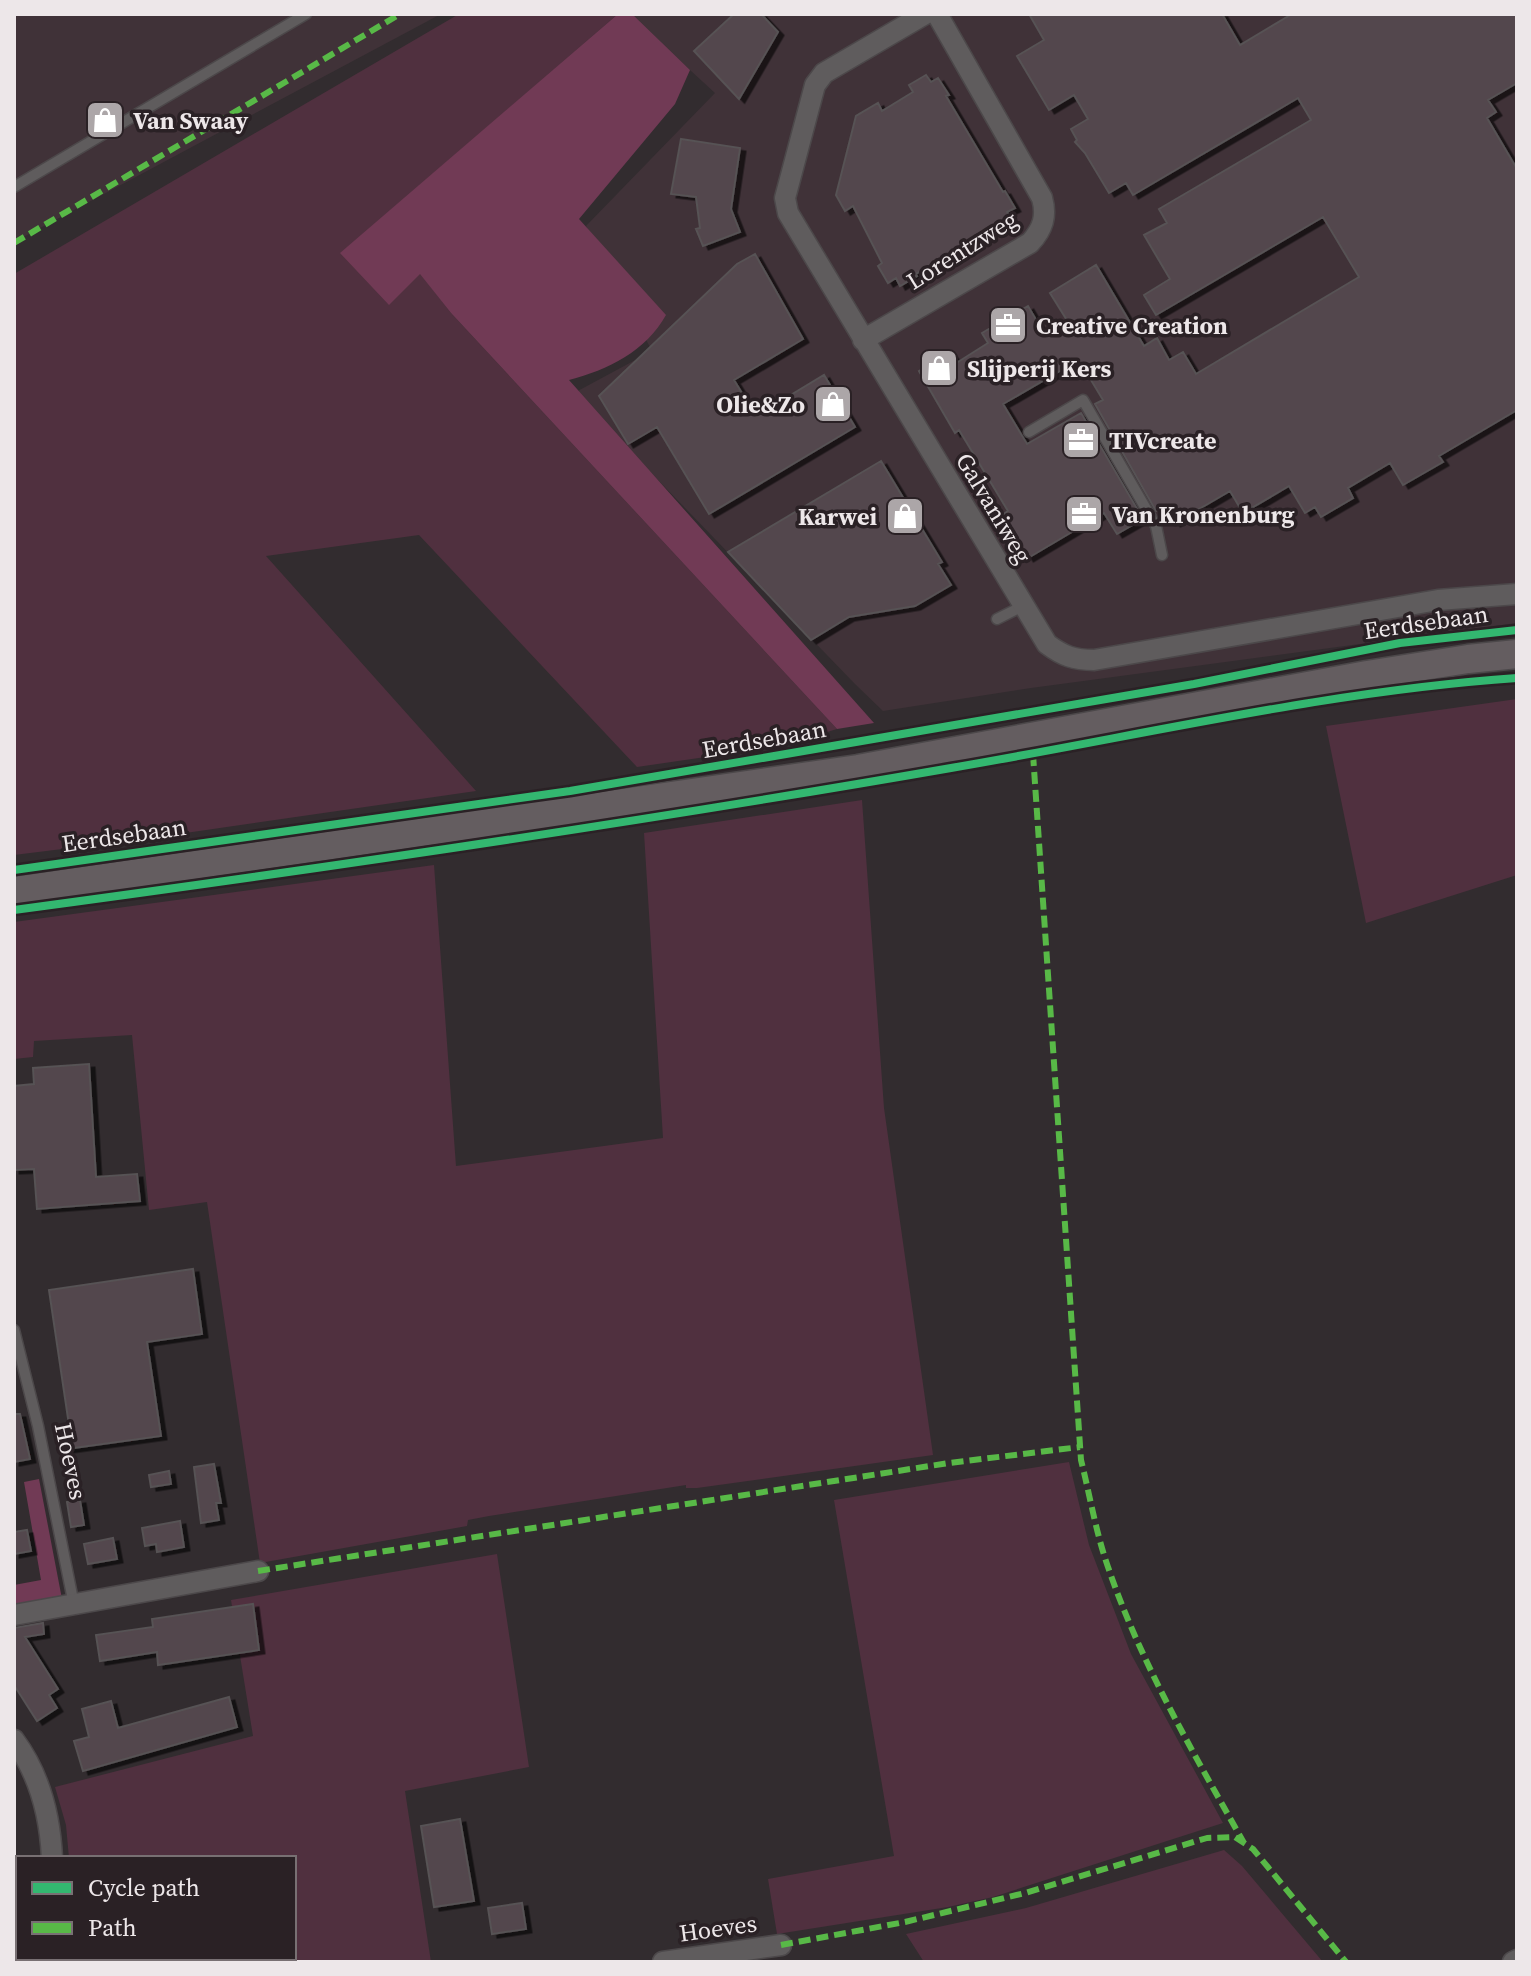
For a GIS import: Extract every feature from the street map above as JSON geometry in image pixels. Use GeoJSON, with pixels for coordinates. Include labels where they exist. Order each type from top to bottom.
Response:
{"type":"FeatureCollection","features":[{"type":"Feature","properties":{"kind":"main road","name":"Eerdsebaan"},"geometry":{"type":"LineString","coordinates":[[14,891],[858,769],[1367,675],[1517,654]]}},
{"type":"Feature","properties":{"kind":"street","name":"Galvaniweg"},"geometry":{"type":"LineString","coordinates":[[925,14],[824,73],[815,85],[785,198],[788,213],[1047,644],[1061,655],[1075,660],[1094,660],[1438,600],[1517,594]]}},
{"type":"Feature","properties":{"kind":"street","name":"Lorentzweg"},"geometry":{"type":"LineString","coordinates":[[863,340],[1030,243],[1044,221],[1042,198],[937,14]]}},
{"type":"Feature","properties":{"kind":"street"},"geometry":{"type":"LineString","coordinates":[[14,1615],[258,1571]]}},
{"type":"Feature","properties":{"kind":"street"},"geometry":{"type":"LineString","coordinates":[[14,1740],[41,1789],[51,1827],[52,1856]]}},
{"type":"Feature","properties":{"kind":"street","name":"Hoeves"},"geometry":{"type":"LineString","coordinates":[[663,1962],[781,1945]]}},
{"type":"Feature","properties":{"kind":"lane"},"geometry":{"type":"LineString","coordinates":[[14,187],[306,14]]}},
{"type":"Feature","properties":{"kind":"lane"},"geometry":{"type":"LineString","coordinates":[[1029,432],[1083,400],[1156,526],[1162,555]]}},
{"type":"Feature","properties":{"kind":"lane"},"geometry":{"type":"LineString","coordinates":[[997,619],[1023,606]]}},
{"type":"Feature","properties":{"kind":"lane","name":"Hoeves"},"geometry":{"type":"LineString","coordinates":[[14,1330],[38,1426],[74,1605]]}},
{"type":"Feature","properties":{"kind":"shaded area","name":"Van Swaay"},"geometry":{"type":"Polygon","coordinates":[[[14,14],[441,14],[14,242],[14,14]]]}},
{"type":"Feature","properties":{"kind":"shaded area"},"geometry":{"type":"Polygon","coordinates":[[[459,14],[618,14],[341,253],[420,273],[451,313],[837,729],[781,746],[637,767],[419,535],[266,556],[476,791],[14,855],[14,274],[459,14]]]}},
{"type":"Feature","properties":{"kind":"shaded area"},"geometry":{"type":"Polygon","coordinates":[[[618,14],[632,14],[690,70],[675,104],[579,219],[666,315],[637,349],[612,365],[569,380],[874,723],[837,729],[451,313],[420,274],[389,305],[340,253],[618,14]]]}},
{"type":"Feature","properties":{"kind":"shaded area"},"geometry":{"type":"Polygon","coordinates":[[[629,14],[1517,14],[1517,623],[1031,688],[883,711],[574,393],[652,351],[586,226],[715,93],[629,14]]]}},
{"type":"Feature","properties":{"kind":"shaded area"},"geometry":{"type":"Polygon","coordinates":[[[1517,699],[1517,875],[1366,923],[1326,726],[1517,699]]]}},
{"type":"Feature","properties":{"kind":"shaded area"},"geometry":{"type":"Polygon","coordinates":[[[862,800],[884,1108],[933,1455],[697,1488],[686,1488],[686,1485],[489,1516],[468,1520],[467,1526],[260,1563],[207,1202],[149,1210],[132,1035],[34,1041],[33,1057],[14,1059],[14,922],[434,865],[456,1166],[663,1138],[644,833],[862,800]]]}},
{"type":"Feature","properties":{"kind":"shaded area"},"geometry":{"type":"Polygon","coordinates":[[[1069,1462],[1089,1545],[1131,1654],[1223,1823],[993,1897],[777,1934],[768,1879],[894,1856],[834,1500],[1069,1462]]]}},
{"type":"Feature","properties":{"kind":"shaded area"},"geometry":{"type":"Polygon","coordinates":[[[39,1479],[62,1599],[14,1608],[14,1585],[41,1580],[24,1482],[39,1479]]]}},
{"type":"Feature","properties":{"kind":"shaded area"},"geometry":{"type":"Polygon","coordinates":[[[497,1554],[529,1767],[405,1791],[431,1962],[62,1962],[296,1960],[296,1856],[69,1856],[66,1825],[55,1787],[253,1736],[231,1600],[497,1554]]]}},
{"type":"Feature","properties":{"kind":"shaded area"},"geometry":{"type":"Polygon","coordinates":[[[1224,1850],[1242,1866],[1323,1962],[924,1962],[906,1934],[1026,1908],[1224,1850]]]}},
{"type":"Feature","properties":{"kind":"building"},"geometry":{"type":"Polygon","coordinates":[[[734,14],[761,14],[778,32],[739,99],[694,51],[734,14]]]}},
{"type":"Feature","properties":{"kind":"building"},"geometry":{"type":"Polygon","coordinates":[[[1029,14],[1222,14],[1240,45],[1292,14],[1517,14],[1517,83],[1488,100],[1496,112],[1487,118],[1517,169],[1517,410],[1439,456],[1443,462],[1403,485],[1390,463],[1348,488],[1353,498],[1321,517],[1315,507],[1305,513],[1289,486],[1243,513],[1230,491],[1175,523],[1165,506],[1156,511],[1095,404],[1103,400],[1079,360],[1003,404],[1027,444],[1081,413],[1143,519],[1117,534],[1104,513],[1028,558],[1002,515],[1008,511],[959,430],[955,433],[919,371],[950,352],[958,362],[988,343],[982,333],[1028,306],[1045,335],[1068,322],[1050,293],[1096,265],[1144,346],[1157,338],[1169,360],[1183,352],[1196,374],[1359,277],[1323,217],[1156,315],[1144,295],[1170,279],[1144,235],[1167,223],[1159,209],[1311,120],[1298,98],[1133,195],[1126,183],[1109,193],[1075,142],[1077,140],[1071,129],[1088,119],[1074,95],[1049,110],[1017,56],[1044,40],[1029,14]]]}},
{"type":"Feature","properties":{"kind":"building"},"geometry":{"type":"Polygon","coordinates":[[[926,75],[931,82],[938,78],[1015,208],[1007,212],[1012,220],[995,230],[993,228],[900,286],[896,278],[888,283],[878,266],[882,263],[853,206],[845,211],[836,195],[856,116],[878,103],[882,111],[913,92],[909,85],[926,75]]]}},
{"type":"Feature","properties":{"kind":"building"},"geometry":{"type":"Polygon","coordinates":[[[681,139],[740,148],[731,209],[740,232],[703,246],[696,229],[700,228],[696,197],[671,194],[681,139]]]}},
{"type":"Feature","properties":{"kind":"building"},"geometry":{"type":"Polygon","coordinates":[[[755,254],[803,339],[734,380],[756,416],[824,375],[855,427],[709,514],[657,427],[628,444],[599,396],[737,264],[755,254]]]}},
{"type":"Feature","properties":{"kind":"building"},"geometry":{"type":"Polygon","coordinates":[[[881,461],[942,562],[938,564],[951,585],[915,606],[849,617],[811,640],[728,552],[881,461]]]}},
{"type":"Feature","properties":{"kind":"building"},"geometry":{"type":"Polygon","coordinates":[[[89,1064],[96,1177],[137,1174],[140,1201],[37,1209],[34,1169],[14,1170],[14,1086],[34,1084],[33,1068],[89,1064]]]}},
{"type":"Feature","properties":{"kind":"building"},"geometry":{"type":"Polygon","coordinates":[[[193,1269],[202,1334],[147,1342],[161,1436],[66,1449],[63,1426],[69,1425],[49,1290],[193,1269]]]}},
{"type":"Feature","properties":{"kind":"building"},"geometry":{"type":"Polygon","coordinates":[[[14,1414],[20,1414],[30,1459],[14,1462],[14,1414]]]}},
{"type":"Feature","properties":{"kind":"building"},"geometry":{"type":"Polygon","coordinates":[[[214,1464],[221,1503],[216,1503],[219,1520],[201,1523],[194,1467],[214,1464]]]}},
{"type":"Feature","properties":{"kind":"building"},"geometry":{"type":"Polygon","coordinates":[[[169,1471],[171,1484],[151,1487],[149,1475],[169,1471]]]}},
{"type":"Feature","properties":{"kind":"building"},"geometry":{"type":"Polygon","coordinates":[[[80,1500],[84,1525],[71,1527],[67,1502],[80,1500]]]}},
{"type":"Feature","properties":{"kind":"building"},"geometry":{"type":"Polygon","coordinates":[[[180,1521],[184,1547],[157,1552],[156,1544],[145,1546],[142,1528],[180,1521]]]}},
{"type":"Feature","properties":{"kind":"building"},"geometry":{"type":"Polygon","coordinates":[[[27,1530],[31,1551],[14,1554],[14,1532],[27,1530]]]}},
{"type":"Feature","properties":{"kind":"building"},"geometry":{"type":"Polygon","coordinates":[[[113,1538],[117,1559],[88,1564],[84,1544],[113,1538]]]}},
{"type":"Feature","properties":{"kind":"building"},"geometry":{"type":"Polygon","coordinates":[[[253,1604],[259,1650],[158,1665],[157,1652],[100,1661],[96,1635],[153,1627],[152,1619],[253,1604]]]}},
{"type":"Feature","properties":{"kind":"building"},"geometry":{"type":"Polygon","coordinates":[[[43,1623],[44,1634],[25,1637],[58,1689],[49,1695],[57,1708],[37,1721],[14,1685],[14,1628],[43,1623]]]}},
{"type":"Feature","properties":{"kind":"building"},"geometry":{"type":"Polygon","coordinates":[[[229,1697],[237,1727],[83,1771],[74,1741],[89,1737],[82,1709],[111,1701],[118,1728],[229,1697]]]}},
{"type":"Feature","properties":{"kind":"building"},"geometry":{"type":"Polygon","coordinates":[[[460,1819],[474,1901],[434,1907],[421,1826],[460,1819]]]}},
{"type":"Feature","properties":{"kind":"building"},"geometry":{"type":"Polygon","coordinates":[[[522,1903],[526,1929],[492,1934],[488,1908],[522,1903]]]}},
{"type":"Feature","properties":{"kind":"marked path"},"geometry":{"type":"LineString","coordinates":[[14,243],[400,14]]}},
{"type":"Feature","properties":{"kind":"marked path"},"geometry":{"type":"LineString","coordinates":[[1033,754],[1081,1460],[1104,1554],[1136,1639],[1244,1843]]}},
{"type":"Feature","properties":{"kind":"marked path"},"geometry":{"type":"LineString","coordinates":[[258,1571],[949,1463],[1080,1447]]}},
{"type":"Feature","properties":{"kind":"marked path"},"geometry":{"type":"LineString","coordinates":[[781,1945],[905,1922],[1025,1893],[1207,1838],[1235,1837],[1253,1849],[1346,1962]]}},
{"type":"Feature","properties":{"kind":"cycle path"},"geometry":{"type":"LineString","coordinates":[[14,870],[570,791],[1194,684],[1400,643],[1517,630]]}},
{"type":"Feature","properties":{"kind":"cycle path"},"geometry":{"type":"LineString","coordinates":[[14,910],[600,826],[1375,693],[1517,678]]}},
{"type":"Feature","properties":{"kind":"place","name":"Van Swaay"},"geometry":{"type":"Point","coordinates":[105,120]}},
{"type":"Feature","properties":{"kind":"place","name":"Creative Creation"},"geometry":{"type":"Point","coordinates":[1008,325]}},
{"type":"Feature","properties":{"kind":"place","name":"Slijperij Kers"},"geometry":{"type":"Point","coordinates":[939,368]}},
{"type":"Feature","properties":{"kind":"place","name":"Olie&Zo"},"geometry":{"type":"Point","coordinates":[833,404]}},
{"type":"Feature","properties":{"kind":"place","name":"TIVcreate"},"geometry":{"type":"Point","coordinates":[1081,440]}},
{"type":"Feature","properties":{"kind":"place","name":"Van Kronenburg"},"geometry":{"type":"Point","coordinates":[1084,514]}},
{"type":"Feature","properties":{"kind":"place","name":"Karwei"},"geometry":{"type":"Point","coordinates":[905,516]}}]}
